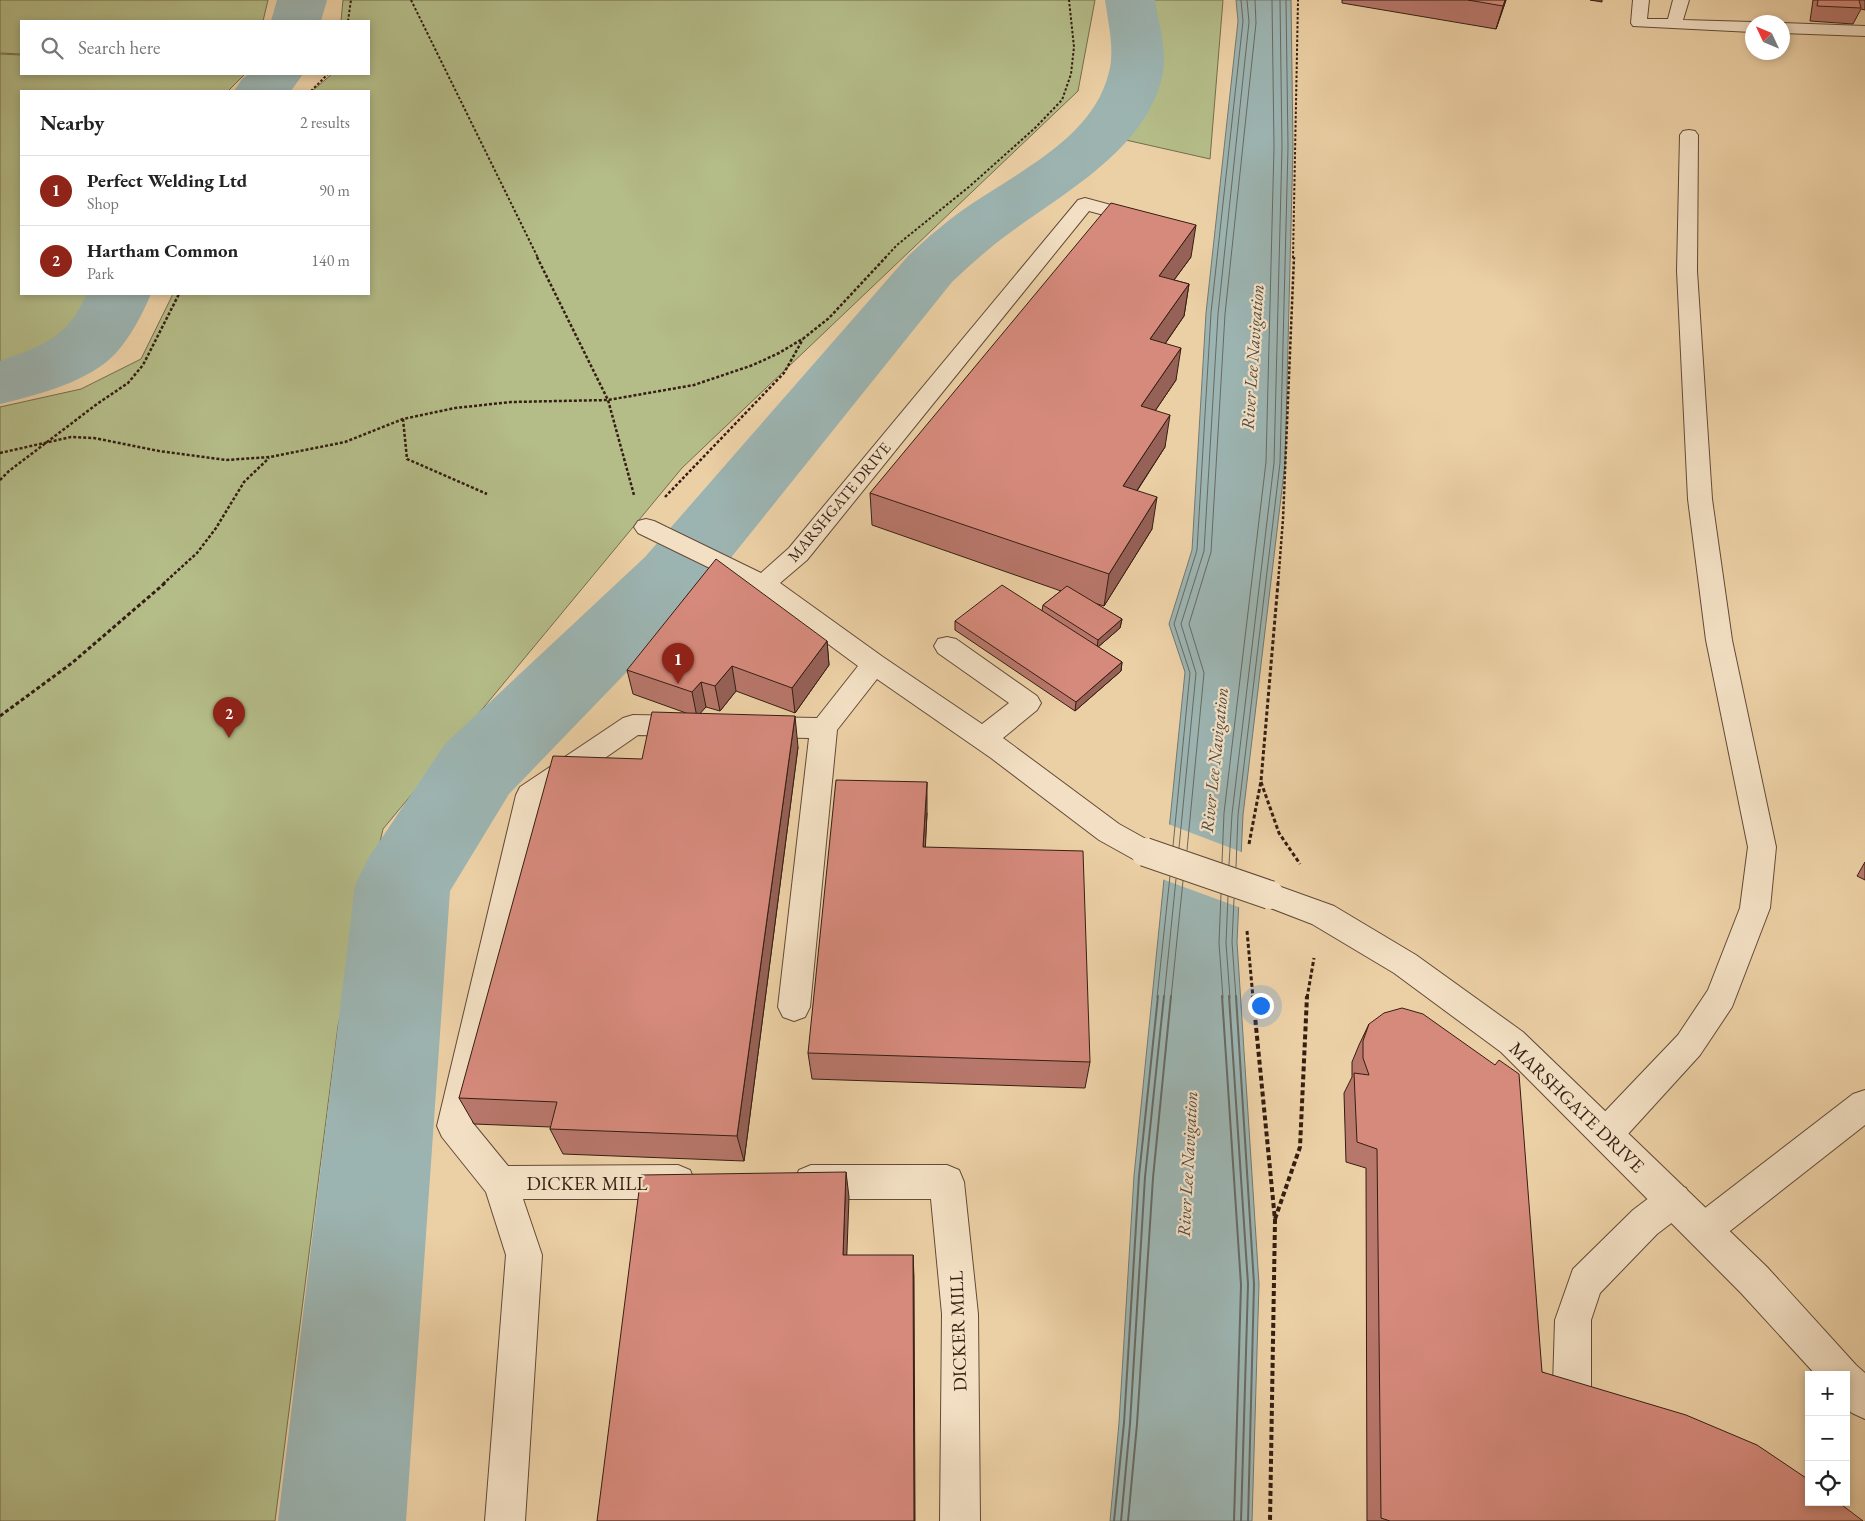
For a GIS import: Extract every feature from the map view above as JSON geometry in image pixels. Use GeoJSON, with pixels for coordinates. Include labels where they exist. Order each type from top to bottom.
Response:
{"type":"FeatureCollection","features":[{"type":"Feature","properties":{"kind":"street"},"geometry":{"type":"LineString","coordinates":[[1641,0],[1639,23],[1745,27]]}},
{"type":"Feature","properties":{"kind":"street"},"geometry":{"type":"LineString","coordinates":[[1674,24],[1682,0]]}},
{"type":"Feature","properties":{"kind":"street"},"geometry":{"type":"LineString","coordinates":[[1790,28],[1865,31]]}},
{"type":"Feature","properties":{"kind":"street"},"geometry":{"type":"LineString","coordinates":[[1606,1134],[1689,1046],[1721,997],[1755,908],[1762,847],[1719,640],[1700,499],[1687,271],[1689,135]]}},
{"type":"Feature","properties":{"kind":"street","name":"MARSHGATE DRIVE"},"geometry":{"type":"LineString","coordinates":[[764,584],[798,554],[1085,204],[1153,222]]}},
{"type":"Feature","properties":{"kind":"street"},"geometry":{"type":"LineString","coordinates":[[646,527],[764,584],[874,664],[983,739],[1028,704],[946,646]]}},
{"type":"Feature","properties":{"kind":"street"},"geometry":{"type":"LineString","coordinates":[[794,1007],[824,728],[874,664]]}},
{"type":"Feature","properties":{"kind":"street"},"geometry":{"type":"LineString","coordinates":[[500,1183],[454,1126],[530,795],[633,725],[824,728]]}},
{"type":"Feature","properties":{"kind":"street","name":"MARSHGATE DRIVE"},"geometry":{"type":"LineString","coordinates":[[983,739],[1109,832],[1146,852],[1270,894],[1323,916],[1405,964],[1512,1042],[1754,1280],[1837,1371]]}},
{"type":"Feature","properties":{"kind":"street"},"geometry":{"type":"LineString","coordinates":[[1704,1230],[1865,1106]]}},
{"type":"Feature","properties":{"kind":"street","name":"DICKER MILL"},"geometry":{"type":"LineString","coordinates":[[505,1521],[524,1255],[500,1183],[708,1182]]}},
{"type":"Feature","properties":{"kind":"street","name":"DICKER MILL"},"geometry":{"type":"LineString","coordinates":[[778,1182],[948,1182],[960,1314],[960,1521]]}},
{"type":"Feature","properties":{"kind":"street"},"geometry":{"type":"LineString","coordinates":[[1572,1386],[1573,1320],[1586,1282],[1645,1222],[1674,1200]]}},
{"type":"Feature","properties":{"kind":"street"},"geometry":{"type":"LineString","coordinates":[[1850,1384],[1865,1400]]}},
{"type":"Feature","properties":{"kind":"path"},"geometry":{"type":"LineString","coordinates":[[348,20],[351,0]]}},
{"type":"Feature","properties":{"kind":"path"},"geometry":{"type":"LineString","coordinates":[[411,0],[608,400],[646,527]]}},
{"type":"Feature","properties":{"kind":"path"},"geometry":{"type":"LineString","coordinates":[[0,453],[71,437],[94,438],[159,451],[226,460],[270,457],[345,442],[403,419],[455,408],[511,402],[608,400],[694,384],[753,365],[780,353],[804,338],[829,318],[897,245],[929,217],[970,186],[1036,127],[1062,100],[1071,74],[1074,46],[1069,0]]}},
{"type":"Feature","properties":{"kind":"path"},"geometry":{"type":"LineString","coordinates":[[1248,850],[1261,781],[1283,519],[1293,286],[1298,0]]}},
{"type":"Feature","properties":{"kind":"path"},"geometry":{"type":"LineString","coordinates":[[312,90],[327,75]]}},
{"type":"Feature","properties":{"kind":"path"},"geometry":{"type":"LineString","coordinates":[[0,480],[97,404],[128,384],[143,365],[178,295]]}},
{"type":"Feature","properties":{"kind":"path"},"geometry":{"type":"LineString","coordinates":[[646,527],[660,502],[784,373],[804,338]]}},
{"type":"Feature","properties":{"kind":"path"},"geometry":{"type":"LineString","coordinates":[[403,419],[407,459],[487,494]]}},
{"type":"Feature","properties":{"kind":"path"},"geometry":{"type":"LineString","coordinates":[[0,716],[72,663],[197,553],[216,528],[244,482],[270,457]]}},
{"type":"Feature","properties":{"kind":"path"},"geometry":{"type":"LineString","coordinates":[[1275,1220],[1300,1147],[1305,1007],[1323,916]]}},
{"type":"Feature","properties":{"kind":"path"},"geometry":{"type":"LineString","coordinates":[[1247,926],[1275,1220],[1270,1521]]}},
{"type":"Feature","properties":{"kind":"green space"},"geometry":{"type":"Polygon","coordinates":[[[0,0],[268,0],[263,20],[20,20],[20,54],[0,53],[0,0]]]}},
{"type":"Feature","properties":{"kind":"green space"},"geometry":{"type":"Polygon","coordinates":[[[343,0],[1095,0],[1078,91],[682,468],[383,829],[338,1026],[275,1521],[0,1521],[0,407],[81,389],[141,359],[173,295],[370,295],[370,90],[313,90],[331,75],[370,75],[370,20],[341,20],[343,0]]]}},
{"type":"Feature","properties":{"kind":"green space"},"geometry":{"type":"Polygon","coordinates":[[[1146,0],[1223,0],[1210,159],[1117,138],[1142,110],[1152,67],[1146,0]]]}},
{"type":"Feature","properties":{"kind":"green space"},"geometry":{"type":"Polygon","coordinates":[[[0,54],[20,55],[20,75],[244,75],[229,90],[20,90],[20,295],[91,295],[82,314],[29,364],[0,372],[0,54]]]}},
{"type":"Feature","properties":{"kind":"water","name":"River Lee Navigation"},"geometry":{"type":"Polygon","coordinates":[[[1236,0],[1291,0],[1293,147],[1285,464],[1243,815],[1237,942],[1259,1284],[1252,1521],[1110,1521],[1119,1423],[1134,1176],[1185,672],[1169,624],[1192,550],[1206,313],[1238,21],[1236,0]]]}},
{"type":"Feature","properties":{"kind":"pier"},"geometry":{"type":"Polygon","coordinates":[[[1168,824],[1244,853],[1241,908],[1162,879],[1168,824]]]}},
{"type":"Feature","properties":{"kind":"building"},"geometry":{"type":"Polygon","coordinates":[[[1468,0],[1505,0],[1503,6],[1468,0]]]}},
{"type":"Feature","properties":{"kind":"building"},"geometry":{"type":"Polygon","coordinates":[[[1818,0],[1859,0],[1861,8],[1817,6],[1818,0]]]}},
{"type":"Feature","properties":{"kind":"building"},"geometry":{"type":"Polygon","coordinates":[[[1111,203],[1196,225],[1159,276],[1189,284],[1150,339],[1181,348],[1141,406],[1170,415],[1123,486],[1157,497],[1109,574],[870,493],[1111,203]]]}},
{"type":"Feature","properties":{"kind":"building"},"geometry":{"type":"Polygon","coordinates":[[[716,559],[827,641],[792,688],[732,666],[715,686],[701,682],[692,692],[627,670],[716,559]]]}},
{"type":"Feature","properties":{"kind":"building"},"geometry":{"type":"Polygon","coordinates":[[[1002,585],[1122,662],[1076,702],[955,621],[1002,585]]]}},
{"type":"Feature","properties":{"kind":"building"},"geometry":{"type":"Polygon","coordinates":[[[1067,586],[1122,619],[1098,640],[1043,605],[1067,586]]]}},
{"type":"Feature","properties":{"kind":"building"},"geometry":{"type":"Polygon","coordinates":[[[652,712],[795,716],[737,1136],[550,1129],[557,1102],[459,1098],[553,756],[642,759],[652,712]]]}},
{"type":"Feature","properties":{"kind":"building"},"geometry":{"type":"Polygon","coordinates":[[[836,780],[927,782],[923,847],[1083,851],[1090,1062],[808,1053],[836,780]]]}},
{"type":"Feature","properties":{"kind":"building"},"geometry":{"type":"Polygon","coordinates":[[[1402,1008],[1423,1014],[1495,1065],[1499,1060],[1519,1074],[1542,1372],[1686,1415],[1757,1445],[1805,1477],[1805,1506],[1843,1506],[1863,1521],[1390,1521],[1381,1518],[1377,1149],[1357,1142],[1354,1073],[1369,1075],[1363,1058],[1363,1041],[1369,1024],[1384,1013],[1402,1008]]]}},
{"type":"Feature","properties":{"kind":"building"},"geometry":{"type":"Polygon","coordinates":[[[846,1172],[843,1255],[913,1255],[914,1521],[597,1521],[641,1175],[846,1172]]]}},
{"type":"Feature","properties":{"kind":"waterway"},"geometry":{"type":"LineString","coordinates":[[296,20],[302,0]]}},
{"type":"Feature","properties":{"kind":"waterway"},"geometry":{"type":"LineString","coordinates":[[342,1521],[403,885],[477,769],[673,576],[930,269],[973,231],[1070,164],[1112,123],[1127,99],[1136,72],[1136,47],[1130,0]]}},
{"type":"Feature","properties":{"kind":"waterway"},"geometry":{"type":"LineString","coordinates":[[262,90],[268,86],[275,75]]}},
{"type":"Feature","properties":{"kind":"waterway"},"geometry":{"type":"LineString","coordinates":[[0,383],[46,368],[88,343],[101,327],[118,295]]}},
{"type":"Feature","properties":{"kind":"place","name":"Perfect Welding Ltd"},"geometry":{"type":"Point","coordinates":[678,684]}},
{"type":"Feature","properties":{"kind":"place","name":"Hartham Common"},"geometry":{"type":"Point","coordinates":[229,738]}}]}
